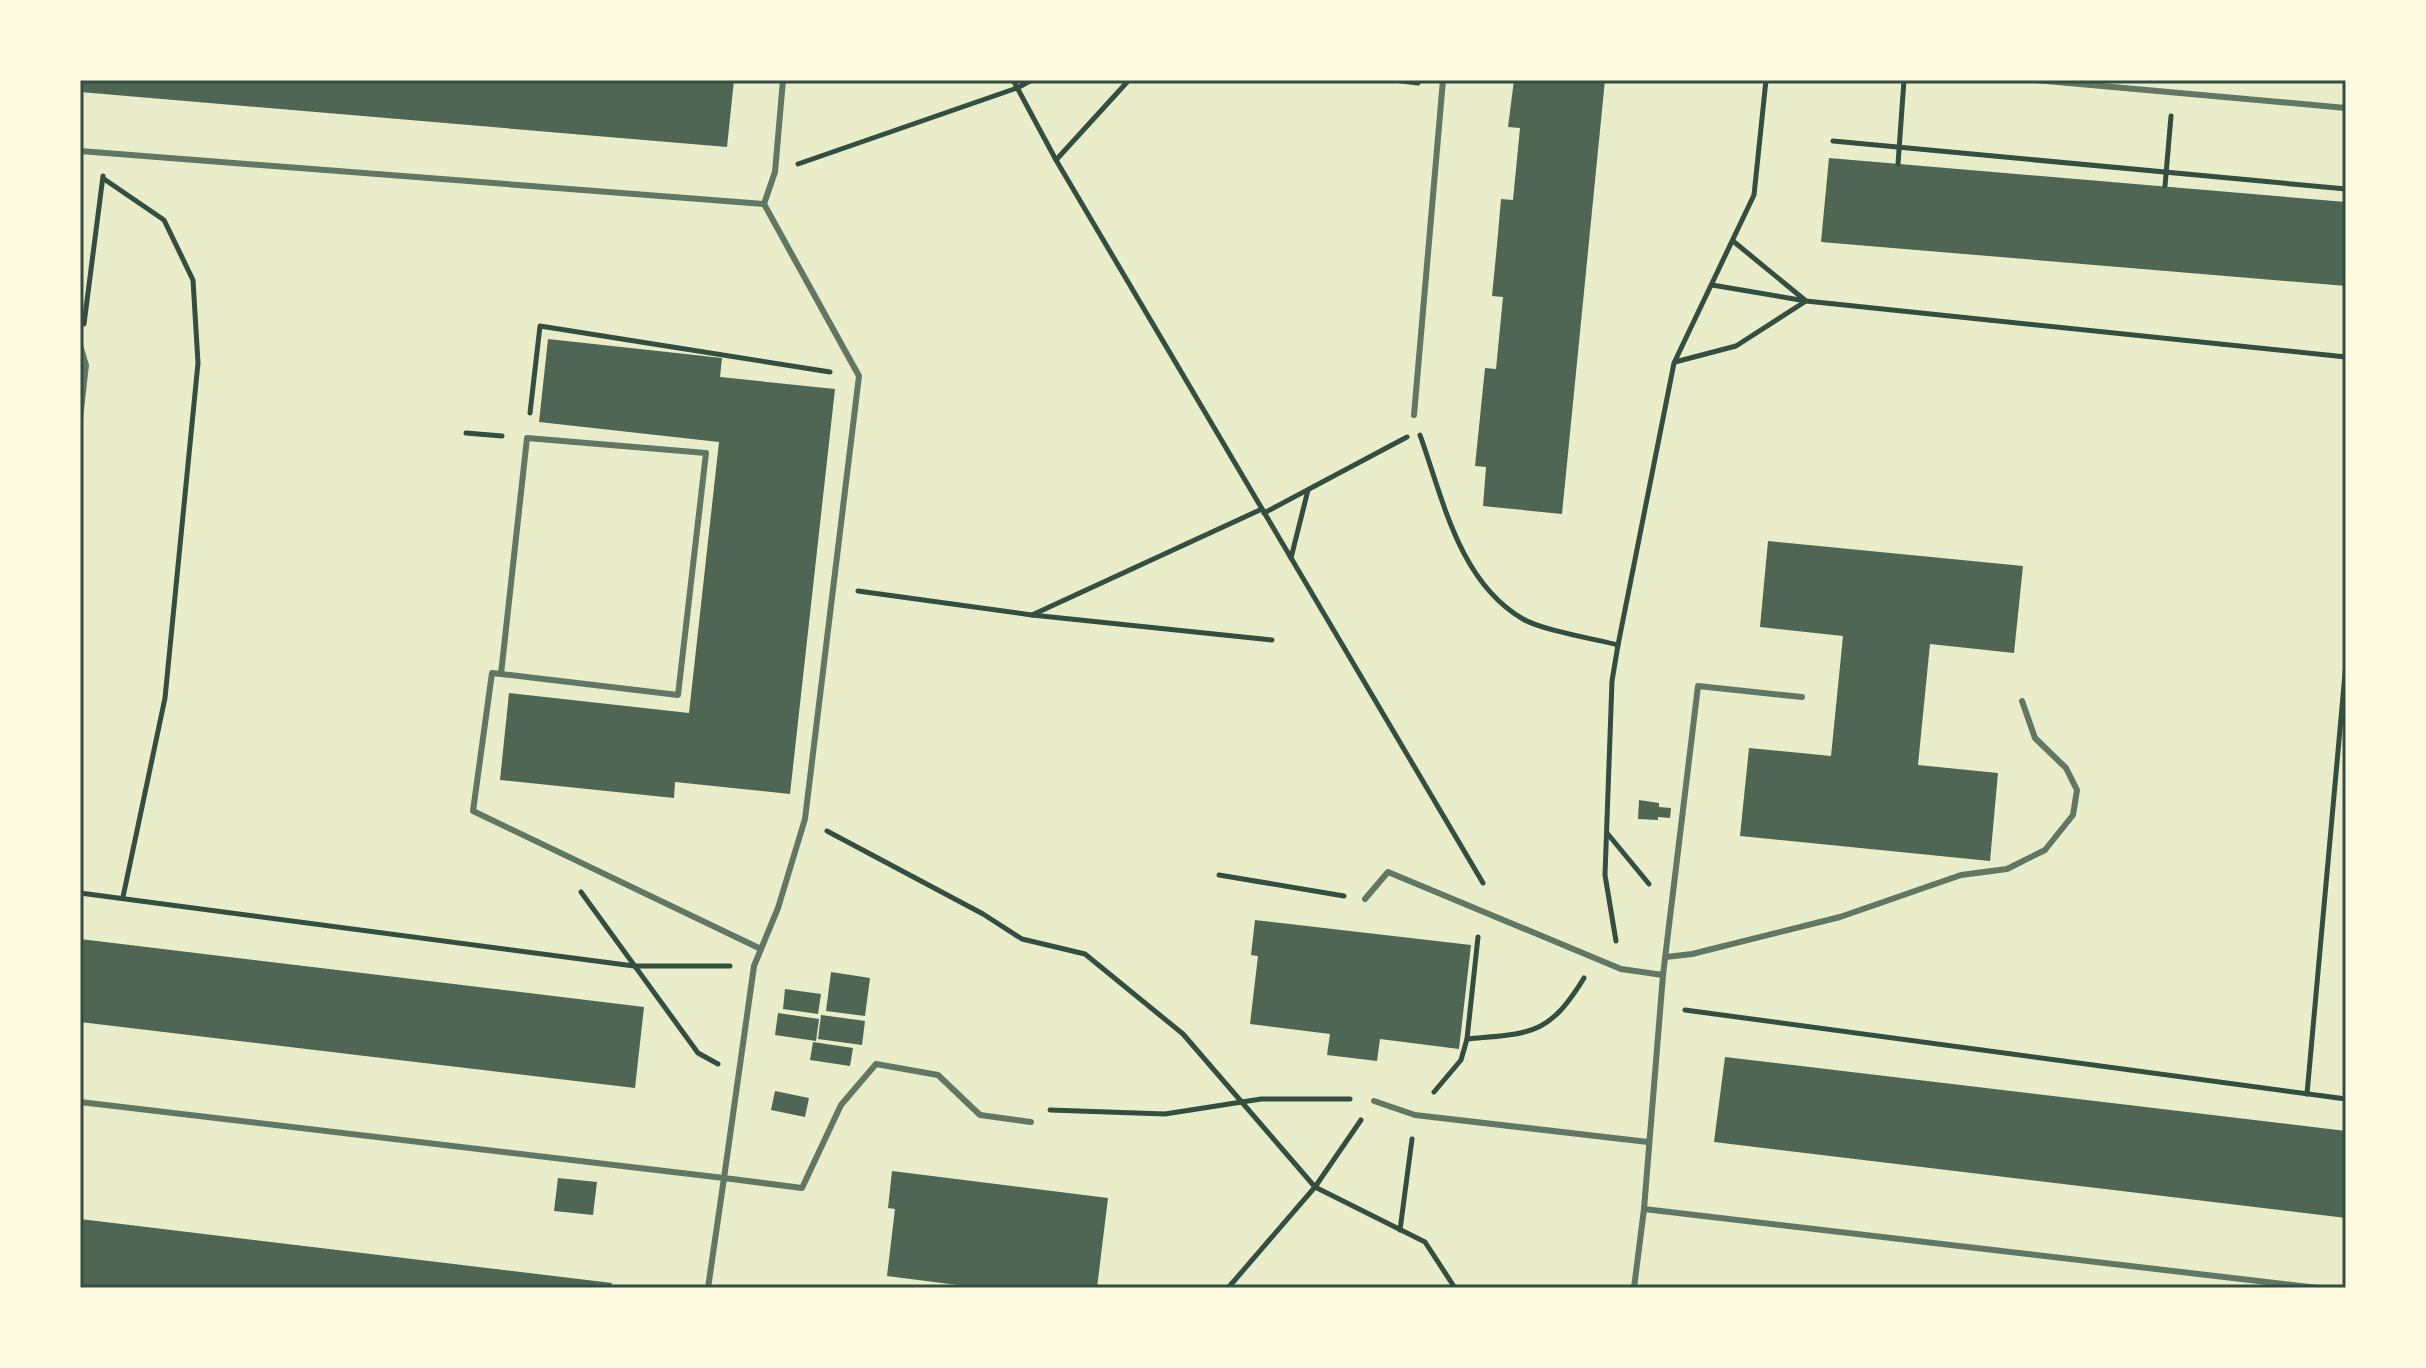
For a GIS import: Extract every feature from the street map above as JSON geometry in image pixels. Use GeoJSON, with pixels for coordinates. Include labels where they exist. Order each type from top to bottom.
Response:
{"type":"FeatureCollection","features":[{"type":"Feature","properties":{"kind":"lane"},"geometry":{"type":"LineString","coordinates":[[708,1288],[754,966],[778,908],[805,819],[859,376],[764,204],[775,172],[783,80]]}},
{"type":"Feature","properties":{"kind":"lane"},"geometry":{"type":"LineString","coordinates":[[1414,415],[1443,80]]}},
{"type":"Feature","properties":{"kind":"lane"},"geometry":{"type":"LineString","coordinates":[[2035,80],[2346,108]]}},
{"type":"Feature","properties":{"kind":"lane"},"geometry":{"type":"LineString","coordinates":[[80,151],[764,204]]}},
{"type":"Feature","properties":{"kind":"lane"},"geometry":{"type":"LineString","coordinates":[[80,419],[86,365],[81,345]]}},
{"type":"Feature","properties":{"kind":"lane"},"geometry":{"type":"LineString","coordinates":[[501,674],[527,438],[706,453],[678,695],[492,673],[473,811],[761,949]]}},
{"type":"Feature","properties":{"kind":"lane"},"geometry":{"type":"LineString","coordinates":[[1634,1288],[1644,1209],[1663,975],[1698,686],[1802,697]]}},
{"type":"Feature","properties":{"kind":"lane"},"geometry":{"type":"LineString","coordinates":[[1666,957],[1692,954],[1840,917],[1961,875],[2007,869],[2045,850],[2073,815],[2077,790],[2066,768],[2035,738],[2022,701]]}},
{"type":"Feature","properties":{"kind":"lane"},"geometry":{"type":"LineString","coordinates":[[1365,899],[1388,872],[1621,969],[1663,975]]}},
{"type":"Feature","properties":{"kind":"lane"},"geometry":{"type":"LineString","coordinates":[[80,1102],[802,1188],[841,1105],[876,1064],[938,1075],[980,1115],[1031,1122]]}},
{"type":"Feature","properties":{"kind":"lane"},"geometry":{"type":"LineString","coordinates":[[1374,1101],[1415,1115],[1648,1142]]}},
{"type":"Feature","properties":{"kind":"lane"},"geometry":{"type":"LineString","coordinates":[[1644,1209],[2318,1288]]}},
{"type":"Feature","properties":{"kind":"path"},"geometry":{"type":"LineString","coordinates":[[1013,80],[1056,160],[1484,886],[1467,1039],[1461,1060],[1415,1115],[1400,1230]]}},
{"type":"Feature","properties":{"kind":"path"},"geometry":{"type":"LineString","coordinates":[[775,172],[1017,88],[1032,80]]}},
{"type":"Feature","properties":{"kind":"path"},"geometry":{"type":"LineString","coordinates":[[1056,160],[1129,80]]}},
{"type":"Feature","properties":{"kind":"path"},"geometry":{"type":"LineString","coordinates":[[1621,969],[1605,875],[1612,681],[1674,363],[1754,195],[1766,80]]}},
{"type":"Feature","properties":{"kind":"path"},"geometry":{"type":"LineString","coordinates":[[1898,164],[1904,80]]}},
{"type":"Feature","properties":{"kind":"path"},"geometry":{"type":"LineString","coordinates":[[2165,186],[2172,92]]}},
{"type":"Feature","properties":{"kind":"path"},"geometry":{"type":"LineString","coordinates":[[1833,141],[2346,189]]}},
{"type":"Feature","properties":{"kind":"path"},"geometry":{"type":"LineString","coordinates":[[81,345],[107,155]]}},
{"type":"Feature","properties":{"kind":"path"},"geometry":{"type":"LineString","coordinates":[[103,179],[164,220],[193,280],[198,363],[165,698],[123,897]]}},
{"type":"Feature","properties":{"kind":"path"},"geometry":{"type":"LineString","coordinates":[[1733,241],[1806,301]]}},
{"type":"Feature","properties":{"kind":"path"},"geometry":{"type":"LineString","coordinates":[[1712,285],[1806,301],[2346,357]]}},
{"type":"Feature","properties":{"kind":"path"},"geometry":{"type":"LineString","coordinates":[[1674,363],[1736,346],[1806,301]]}},
{"type":"Feature","properties":{"kind":"path"},"geometry":{"type":"LineString","coordinates":[[466,433],[527,438],[540,326],[859,376]]}},
{"type":"Feature","properties":{"kind":"path"},"geometry":{"type":"LineString","coordinates":[[1032,615],[1308,490],[1419,430],[1464,556],[1496,600],[1525,621],[1618,645]]}},
{"type":"Feature","properties":{"kind":"path"},"geometry":{"type":"LineString","coordinates":[[1291,559],[1308,490]]}},
{"type":"Feature","properties":{"kind":"path"},"geometry":{"type":"LineString","coordinates":[[833,588],[1032,615],[1272,640]]}},
{"type":"Feature","properties":{"kind":"path"},"geometry":{"type":"LineString","coordinates":[[2307,1094],[2346,663]]}},
{"type":"Feature","properties":{"kind":"path"},"geometry":{"type":"LineString","coordinates":[[805,819],[983,914],[1022,939],[1085,954],[1183,1034],[1315,1187],[1425,1242],[1455,1288]]}},
{"type":"Feature","properties":{"kind":"path"},"geometry":{"type":"LineString","coordinates":[[1606,832],[1671,909]]}},
{"type":"Feature","properties":{"kind":"path"},"geometry":{"type":"LineString","coordinates":[[560,853],[573,881],[698,1053],[740,1075]]}},
{"type":"Feature","properties":{"kind":"path"},"geometry":{"type":"LineString","coordinates":[[1219,875],[1365,899]]}},
{"type":"Feature","properties":{"kind":"path"},"geometry":{"type":"LineString","coordinates":[[80,893],[634,966],[754,966]]}},
{"type":"Feature","properties":{"kind":"path"},"geometry":{"type":"LineString","coordinates":[[1467,1039],[1526,1033],[1549,1022],[1575,992],[1597,958]]}},
{"type":"Feature","properties":{"kind":"path"},"geometry":{"type":"LineString","coordinates":[[1660,1007],[2346,1099]]}},
{"type":"Feature","properties":{"kind":"path"},"geometry":{"type":"LineString","coordinates":[[1031,1122],[1051,1109],[1165,1114],[1261,1099],[1374,1101]]}},
{"type":"Feature","properties":{"kind":"path"},"geometry":{"type":"LineString","coordinates":[[1228,1288],[1315,1187],[1374,1101]]}},
{"type":"Feature","properties":{"kind":"building"},"geometry":{"type":"Polygon","coordinates":[[[80,80],[734,80],[727,147],[80,92],[80,80]]]}},
{"type":"Feature","properties":{"kind":"building"},"geometry":{"type":"Polygon","coordinates":[[[1514,80],[1605,80],[1562,514],[1483,506],[1486,467],[1475,466],[1485,368],[1496,369],[1503,297],[1492,296],[1501,199],[1513,200],[1520,128],[1508,127],[1514,80]]]}},
{"type":"Feature","properties":{"kind":"building"},"geometry":{"type":"Polygon","coordinates":[[[1829,158],[2346,202],[2346,286],[1821,242],[1829,158]]]}},
{"type":"Feature","properties":{"kind":"building"},"geometry":{"type":"Polygon","coordinates":[[[548,339],[722,358],[720,377],[835,389],[790,794],[675,782],[674,798],[500,780],[509,693],[689,713],[719,442],[539,422],[548,339]]]}},
{"type":"Feature","properties":{"kind":"building"},"geometry":{"type":"Polygon","coordinates":[[[1768,541],[2023,566],[2014,653],[1930,644],[1918,765],[1998,773],[1990,861],[1740,836],[1749,748],[1831,756],[1843,636],[1760,627],[1768,541]]]}},
{"type":"Feature","properties":{"kind":"building"},"geometry":{"type":"Polygon","coordinates":[[[1639,800],[1671,808],[1670,818],[1638,819],[1639,800]]]}},
{"type":"Feature","properties":{"kind":"building"},"geometry":{"type":"Polygon","coordinates":[[[1255,920],[1471,945],[1459,1049],[1380,1039],[1377,1061],[1327,1055],[1330,1034],[1250,1024],[1258,956],[1251,955],[1255,920]]]}},
{"type":"Feature","properties":{"kind":"building"},"geometry":{"type":"Polygon","coordinates":[[[80,939],[644,1007],[635,1088],[80,1022],[80,939]]]}},
{"type":"Feature","properties":{"kind":"building"},"geometry":{"type":"Polygon","coordinates":[[[831,972],[870,978],[865,1016],[826,1011],[831,972]]]}},
{"type":"Feature","properties":{"kind":"building"},"geometry":{"type":"Polygon","coordinates":[[[785,989],[821,994],[818,1014],[783,1009],[785,989]]]}},
{"type":"Feature","properties":{"kind":"building"},"geometry":{"type":"Polygon","coordinates":[[[778,1013],[819,1019],[816,1041],[775,1035],[778,1013]]]}},
{"type":"Feature","properties":{"kind":"building"},"geometry":{"type":"Polygon","coordinates":[[[821,1015],[865,1021],[862,1045],[818,1039],[821,1015]]]}},
{"type":"Feature","properties":{"kind":"building"},"geometry":{"type":"Polygon","coordinates":[[[813,1042],[853,1048],[850,1066],[810,1060],[813,1042]]]}},
{"type":"Feature","properties":{"kind":"building"},"geometry":{"type":"Polygon","coordinates":[[[1725,1057],[2346,1131],[2346,1218],[1714,1142],[1725,1057]]]}},
{"type":"Feature","properties":{"kind":"building"},"geometry":{"type":"Polygon","coordinates":[[[775,1091],[809,1098],[805,1117],[771,1110],[775,1091]]]}},
{"type":"Feature","properties":{"kind":"building"},"geometry":{"type":"Polygon","coordinates":[[[892,1171],[1108,1198],[1097,1288],[981,1288],[887,1276],[895,1209],[888,1208],[892,1171]]]}},
{"type":"Feature","properties":{"kind":"building"},"geometry":{"type":"Polygon","coordinates":[[[558,1178],[597,1182],[593,1215],[554,1211],[558,1178]]]}},
{"type":"Feature","properties":{"kind":"building"},"geometry":{"type":"Polygon","coordinates":[[[80,1219],[612,1283],[611,1288],[80,1288],[80,1219]]]}}]}
